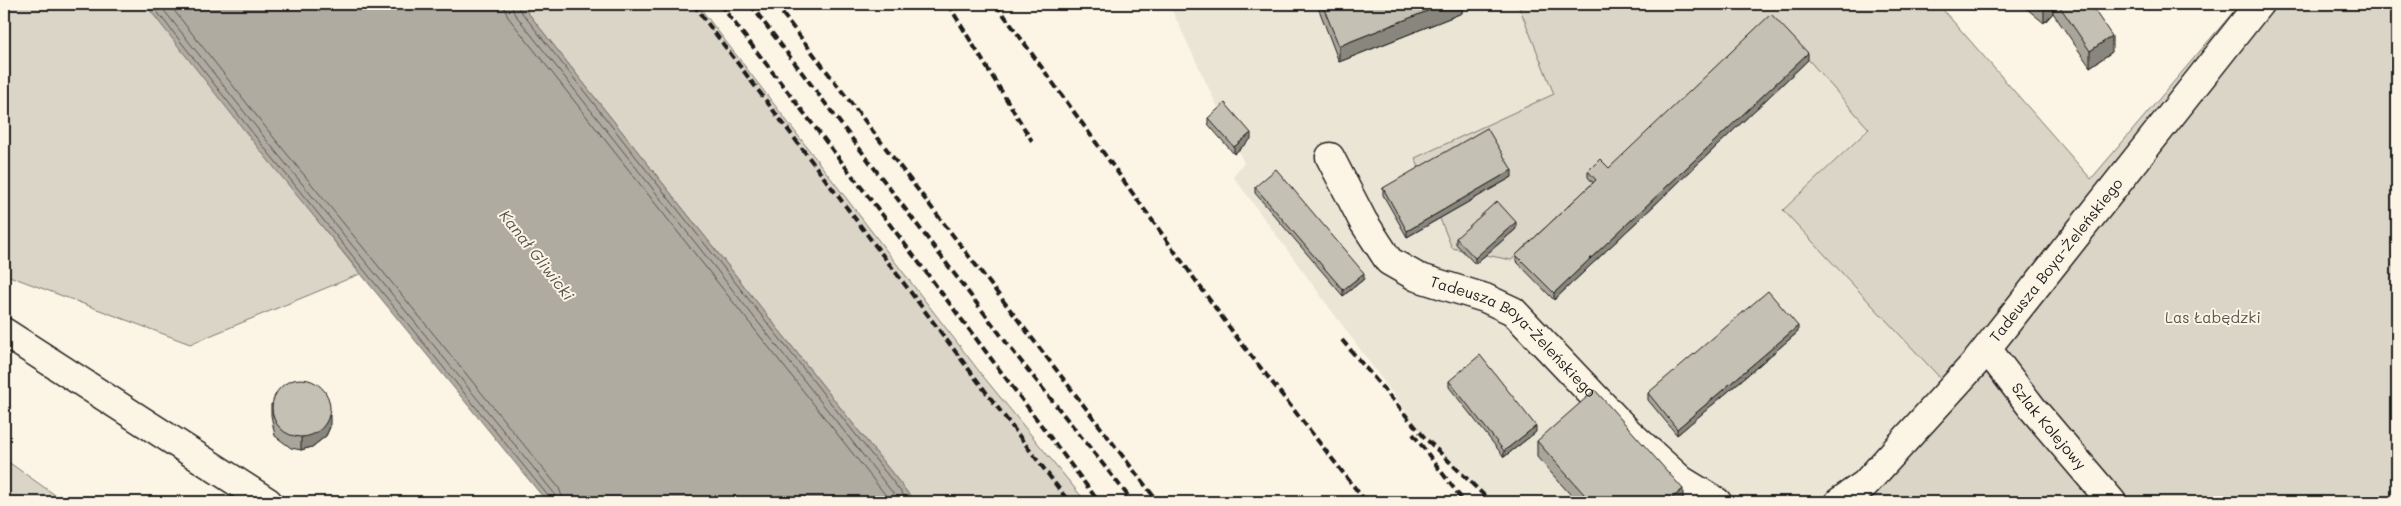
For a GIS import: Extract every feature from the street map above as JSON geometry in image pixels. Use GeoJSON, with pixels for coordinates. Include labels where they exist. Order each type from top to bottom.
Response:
{"type":"FeatureCollection","features":[{"type":"Feature","properties":{"kind":"street","name":"Tadeusza Boya-Żeleńskiego"},"geometry":{"type":"LineString","coordinates":[[1839,502],[1865,484],[1987,349],[2259,4]]}},
{"type":"Feature","properties":{"kind":"street","name":"Tadeusza Boya-Żeleńskiego"},"geometry":{"type":"LineString","coordinates":[[1330,157],[1363,221],[1389,261],[1418,277],[1485,298],[1513,311],[1629,433],[1681,480],[1717,502]]}},
{"type":"Feature","properties":{"kind":"street"},"geometry":{"type":"LineString","coordinates":[[4,332],[268,502]]}},
{"type":"Feature","properties":{"kind":"street","name":"Szlak Kolejowy"},"geometry":{"type":"LineString","coordinates":[[1987,349],[2033,409],[2112,502]]}},
{"type":"Feature","properties":{"kind":"shaded area"},"geometry":{"type":"Polygon","coordinates":[[[1169,4],[1518,4],[1554,94],[1786,33],[1869,129],[1783,210],[1959,398],[1854,502],[1491,502],[1425,438],[1233,176],[1244,163],[1169,4]]]}},
{"type":"Feature","properties":{"kind":"green space"},"geometry":{"type":"Polygon","coordinates":[[[4,4],[146,4],[360,274],[190,344],[4,274],[4,4]]]}},
{"type":"Feature","properties":{"kind":"green space"},"geometry":{"type":"Polygon","coordinates":[[[521,4],[697,4],[982,375],[1086,502],[915,502],[521,4]]]}},
{"type":"Feature","properties":{"kind":"green space","name":"Las Łabędzki"},"geometry":{"type":"Polygon","coordinates":[[[1518,4],[1938,4],[2091,179],[2240,4],[2397,4],[2397,502],[1854,502],[1959,398],[1783,210],[1869,129],[1786,34],[1511,260],[1452,248],[1415,158],[1554,94],[1518,4]]]}},
{"type":"Feature","properties":{"kind":"green space"},"geometry":{"type":"Polygon","coordinates":[[[4,459],[65,502],[4,502],[4,459]]]}},
{"type":"Feature","properties":{"kind":"water","name":"Kanał Gliwicki"},"geometry":{"type":"Polygon","coordinates":[[[145,4],[521,4],[915,502],[547,502],[259,149],[145,4]]]}},
{"type":"Feature","properties":{"kind":"building"},"geometry":{"type":"Polygon","coordinates":[[[1322,4],[1445,4],[1339,46],[1322,4]]]}},
{"type":"Feature","properties":{"kind":"building"},"geometry":{"type":"Polygon","coordinates":[[[2058,4],[2090,4],[2112,36],[2090,51],[2058,4]]]}},
{"type":"Feature","properties":{"kind":"building"},"geometry":{"type":"Polygon","coordinates":[[[1771,14],[1808,53],[1554,293],[1516,255],[1596,180],[1588,171],[1600,159],[1609,168],[1771,14]]]}},
{"type":"Feature","properties":{"kind":"building"},"geometry":{"type":"Polygon","coordinates":[[[1225,103],[1251,133],[1234,147],[1208,118],[1225,103]]]}},
{"type":"Feature","properties":{"kind":"building"},"geometry":{"type":"Polygon","coordinates":[[[1487,128],[1512,170],[1407,231],[1383,188],[1487,128]]]}},
{"type":"Feature","properties":{"kind":"building"},"geometry":{"type":"Polygon","coordinates":[[[1276,169],[1364,273],[1343,290],[1255,187],[1276,169]]]}},
{"type":"Feature","properties":{"kind":"building"},"geometry":{"type":"Polygon","coordinates":[[[1497,201],[1516,222],[1475,258],[1456,238],[1497,201]]]}},
{"type":"Feature","properties":{"kind":"building"},"geometry":{"type":"Polygon","coordinates":[[[1768,291],[1798,326],[1677,429],[1648,393],[1768,291]]]}},
{"type":"Feature","properties":{"kind":"building"},"geometry":{"type":"Polygon","coordinates":[[[1480,355],[1536,426],[1504,451],[1449,381],[1480,355]]]}},
{"type":"Feature","properties":{"kind":"building"},"geometry":{"type":"Polygon","coordinates":[[[295,379],[307,379],[322,387],[330,402],[330,414],[322,429],[307,437],[295,437],[280,429],[272,414],[272,402],[280,387],[295,379]]]}},
{"type":"Feature","properties":{"kind":"building"},"geometry":{"type":"Polygon","coordinates":[[[1595,390],[1683,489],[1667,502],[1591,502],[1537,441],[1595,390]]]}},
{"type":"Feature","properties":{"kind":"railway"},"geometry":{"type":"LineString","coordinates":[[693,4],[1069,502]]}},
{"type":"Feature","properties":{"kind":"railway"},"geometry":{"type":"LineString","coordinates":[[720,4],[898,235],[1099,502]]}},
{"type":"Feature","properties":{"kind":"railway"},"geometry":{"type":"LineString","coordinates":[[750,4],[1012,350],[1133,502]]}},
{"type":"Feature","properties":{"kind":"railway"},"geometry":{"type":"LineString","coordinates":[[775,4],[1158,502]]}},
{"type":"Feature","properties":{"kind":"railway"},"geometry":{"type":"LineString","coordinates":[[948,4],[1032,141]]}},
{"type":"Feature","properties":{"kind":"railway"},"geometry":{"type":"LineString","coordinates":[[996,4],[1235,335],[1366,502]]}},
{"type":"Feature","properties":{"kind":"railway"},"geometry":{"type":"LineString","coordinates":[[1342,340],[1425,438],[1491,502]]}},
{"type":"Feature","properties":{"kind":"railway"},"geometry":{"type":"LineString","coordinates":[[1413,434],[1464,502]]}}]}
